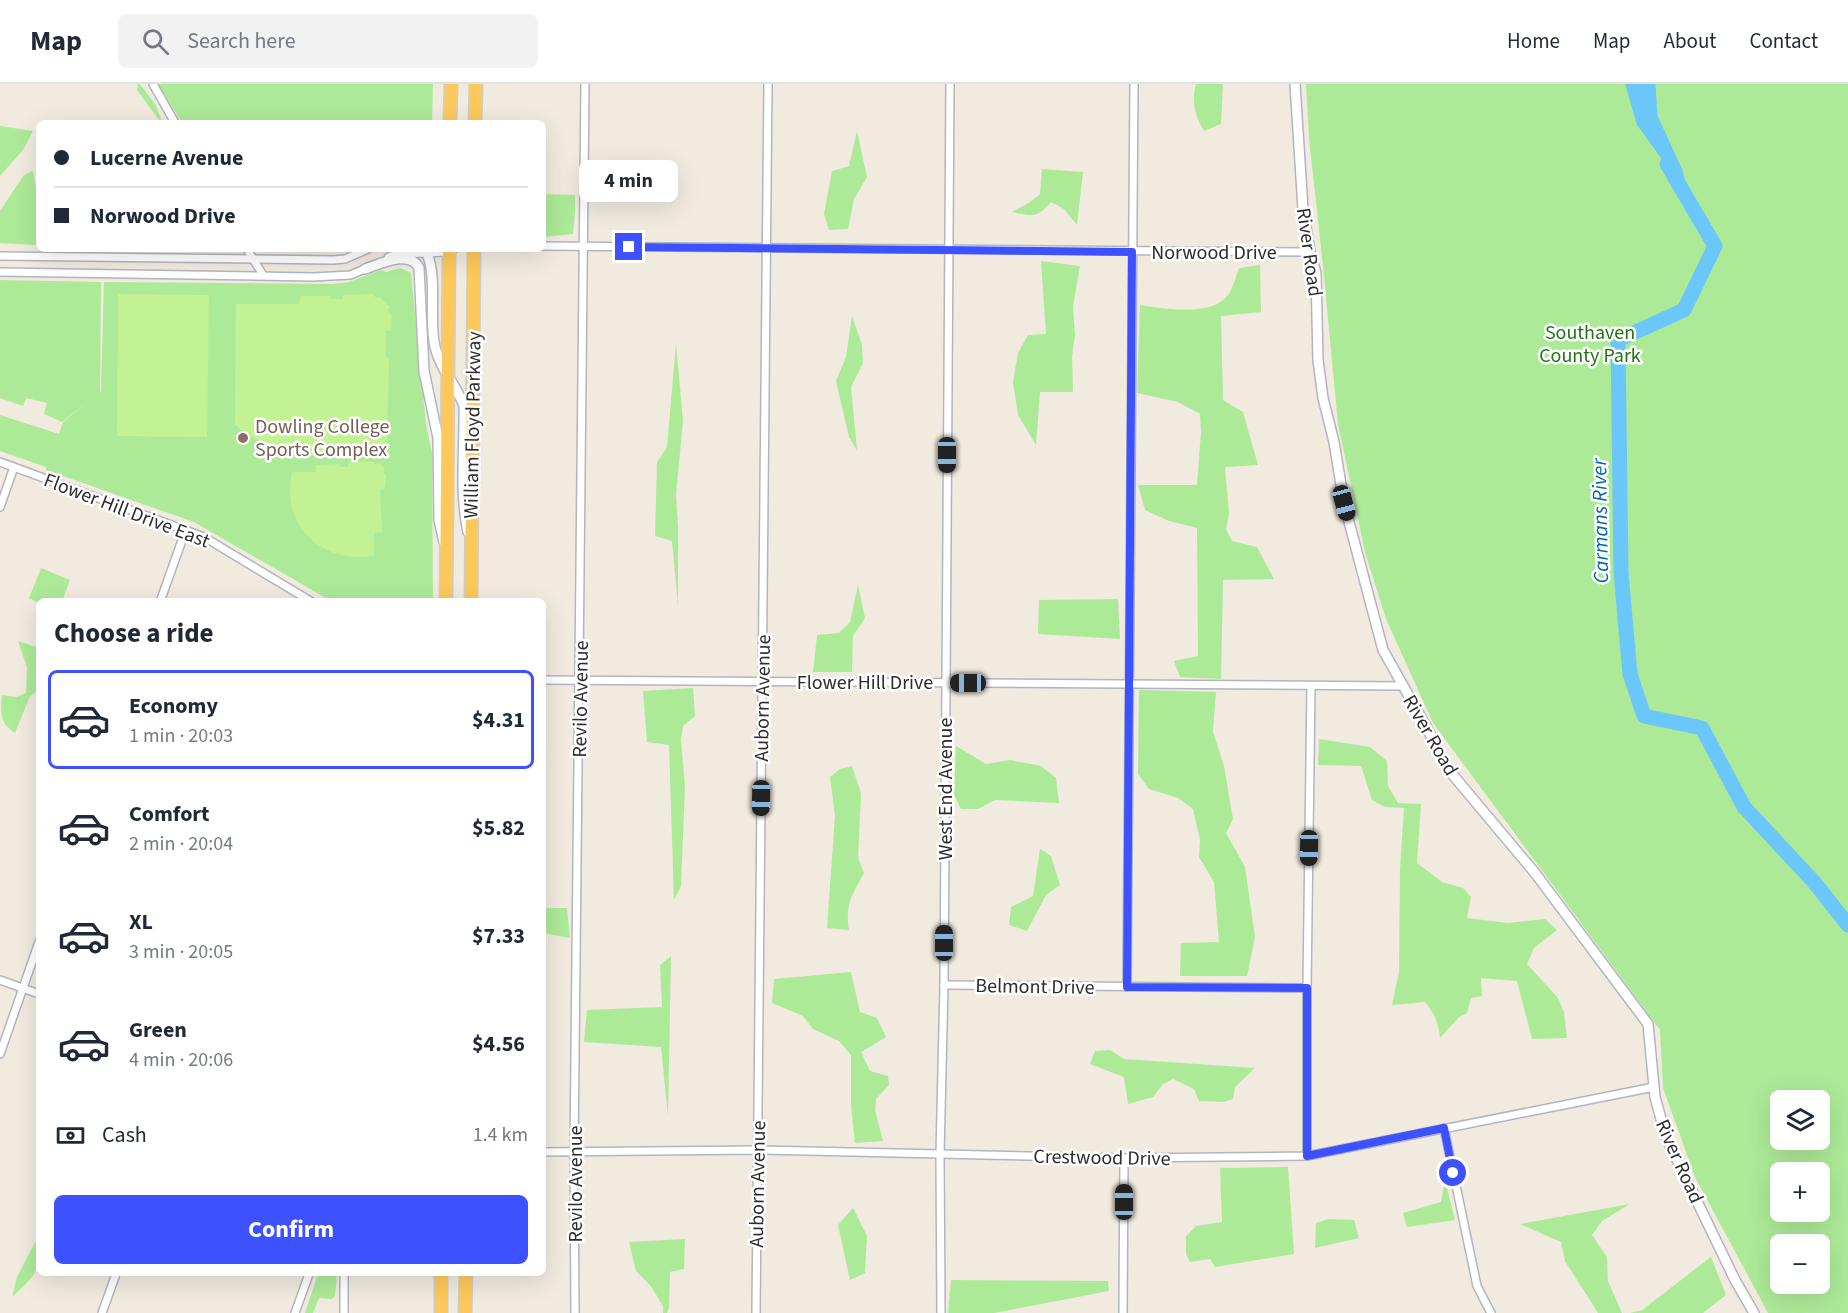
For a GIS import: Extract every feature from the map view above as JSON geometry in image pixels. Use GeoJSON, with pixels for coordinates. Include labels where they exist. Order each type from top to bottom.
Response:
{"type":"FeatureCollection","features":[{"type":"Feature","properties":{"kind":"highway"},"geometry":{"type":"LineString","coordinates":[[450,120],[451,84]]}},
{"type":"Feature","properties":{"kind":"highway"},"geometry":{"type":"LineString","coordinates":[[475,120],[476,84]]}},
{"type":"Feature","properties":{"kind":"highway","name":"William Floyd Parkway"},"geometry":{"type":"LineString","coordinates":[[447,598],[450,252]]}},
{"type":"Feature","properties":{"kind":"highway","name":"William Floyd Parkway"},"geometry":{"type":"LineString","coordinates":[[471,598],[474,252]]}},
{"type":"Feature","properties":{"kind":"highway"},"geometry":{"type":"LineString","coordinates":[[441,1276],[441,1313]]}},
{"type":"Feature","properties":{"kind":"highway"},"geometry":{"type":"LineString","coordinates":[[465,1313],[466,1276]]}},
{"type":"Feature","properties":{"kind":"street"},"geometry":{"type":"LineString","coordinates":[[153,84],[173,120]]}},
{"type":"Feature","properties":{"kind":"street","name":"Revilo Avenue"},"geometry":{"type":"LineString","coordinates":[[575,1313],[574,1153],[585,84]]}},
{"type":"Feature","properties":{"kind":"street","name":"Auborn Avenue"},"geometry":{"type":"LineString","coordinates":[[756,1313],[768,84]]}},
{"type":"Feature","properties":{"kind":"street","name":"West End Avenue"},"geometry":{"type":"LineString","coordinates":[[941,1313],[940,1154],[944,985],[950,84]]}},
{"type":"Feature","properties":{"kind":"street"},"geometry":{"type":"LineString","coordinates":[[1127,987],[1134,84]]}},
{"type":"Feature","properties":{"kind":"street","name":"River Road"},"geometry":{"type":"LineString","coordinates":[[1295,84],[1303,208],[1316,273],[1318,360],[1323,398],[1334,442],[1344,503],[1383,650],[1447,768],[1535,873],[1648,1024],[1654,1087],[1666,1137],[1735,1280],[1754,1313]]}},
{"type":"Feature","properties":{"kind":"street"},"geometry":{"type":"LineString","coordinates":[[446,120],[450,101]]}},
{"type":"Feature","properties":{"kind":"street","name":"Norwood Drive"},"geometry":{"type":"LineString","coordinates":[[546,246],[1310,252]]}},
{"type":"Feature","properties":{"kind":"street"},"geometry":{"type":"LineString","coordinates":[[250,252],[263,275]]}},
{"type":"Feature","properties":{"kind":"street"},"geometry":{"type":"LineString","coordinates":[[361,252],[345,259],[1,256],[1,272],[335,277],[350,275],[398,253],[407,252]]}},
{"type":"Feature","properties":{"kind":"street"},"geometry":{"type":"LineString","coordinates":[[425,252],[431,275],[434,345],[438,359],[464,406],[464,516],[471,547]]}},
{"type":"Feature","properties":{"kind":"street"},"geometry":{"type":"LineString","coordinates":[[142,258],[142,274]]}},
{"type":"Feature","properties":{"kind":"street"},"geometry":{"type":"LineString","coordinates":[[365,269],[394,260],[408,259],[416,262],[419,268],[424,371],[439,449],[439,520],[442,539],[447,546]]}},
{"type":"Feature","properties":{"kind":"street","name":"Flower Hill Drive East"},"geometry":{"type":"LineString","coordinates":[[0,462],[204,537],[305,598]]}},
{"type":"Feature","properties":{"kind":"street"},"geometry":{"type":"LineString","coordinates":[[0,507],[14,467]]}},
{"type":"Feature","properties":{"kind":"street"},"geometry":{"type":"LineString","coordinates":[[161,598],[186,529]]}},
{"type":"Feature","properties":{"kind":"street","name":"Flower Hill Drive"},"geometry":{"type":"LineString","coordinates":[[546,680],[1403,686]]}},
{"type":"Feature","properties":{"kind":"street"},"geometry":{"type":"LineString","coordinates":[[1307,1156],[1311,686]]}},
{"type":"Feature","properties":{"kind":"street"},"geometry":{"type":"LineString","coordinates":[[0,1054],[36,950]]}},
{"type":"Feature","properties":{"kind":"street"},"geometry":{"type":"LineString","coordinates":[[0,980],[36,993]]}},
{"type":"Feature","properties":{"kind":"street","name":"Belmont Drive"},"geometry":{"type":"LineString","coordinates":[[944,985],[1307,988]]}},
{"type":"Feature","properties":{"kind":"street","name":"Crestwood Drive"},"geometry":{"type":"LineString","coordinates":[[546,1152],[758,1150],[1124,1158],[1307,1156],[1654,1087]]}},
{"type":"Feature","properties":{"kind":"street"},"geometry":{"type":"LineString","coordinates":[[1444,1128],[1477,1286],[1491,1313]]}},
{"type":"Feature","properties":{"kind":"street"},"geometry":{"type":"LineString","coordinates":[[1123,1313],[1124,1158]]}},
{"type":"Feature","properties":{"kind":"street"},"geometry":{"type":"LineString","coordinates":[[102,1313],[115,1276]]}},
{"type":"Feature","properties":{"kind":"street"},"geometry":{"type":"LineString","coordinates":[[295,1313],[308,1276]]}},
{"type":"Feature","properties":{"kind":"street"},"geometry":{"type":"LineString","coordinates":[[344,1276],[344,1313]]}},
{"type":"Feature","properties":{"kind":"green space"},"geometry":{"type":"Polygon","coordinates":[[[140,84],[155,104],[162,120],[159,120],[137,90],[140,84]]]}},
{"type":"Feature","properties":{"kind":"green space"},"geometry":{"type":"Polygon","coordinates":[[[158,84],[433,84],[432,120],[180,120],[158,84]]]}},
{"type":"Feature","properties":{"kind":"green space"},"geometry":{"type":"Polygon","coordinates":[[[1196,84],[1223,84],[1221,124],[1204,131],[1195,108],[1196,84]]]}},
{"type":"Feature","properties":{"kind":"green space","name":"Southaven County Park"},"geometry":{"type":"Polygon","coordinates":[[[1306,84],[1848,84],[1848,1313],[1768,1313],[1695,1177],[1663,1088],[1660,1030],[1433,723],[1386,619],[1365,552],[1338,424],[1309,138],[1306,84]]]}},
{"type":"Feature","properties":{"kind":"green space"},"geometry":{"type":"Polygon","coordinates":[[[0,126],[33,131],[23,150],[0,176],[0,126]]]}},
{"type":"Feature","properties":{"kind":"green space"},"geometry":{"type":"Polygon","coordinates":[[[857,131],[867,177],[854,199],[848,229],[829,230],[824,214],[832,171],[849,166],[857,131]]]}},
{"type":"Feature","properties":{"kind":"green space"},"geometry":{"type":"Polygon","coordinates":[[[1042,169],[1083,172],[1077,225],[1064,209],[1051,202],[1038,214],[1025,215],[1012,212],[1040,194],[1042,169]]]}},
{"type":"Feature","properties":{"kind":"green space"},"geometry":{"type":"Polygon","coordinates":[[[33,171],[36,190],[36,245],[0,243],[0,211],[24,175],[33,171]]]}},
{"type":"Feature","properties":{"kind":"green space"},"geometry":{"type":"Polygon","coordinates":[[[546,194],[575,195],[573,234],[546,237],[546,194]]]}},
{"type":"Feature","properties":{"kind":"green space"},"geometry":{"type":"Polygon","coordinates":[[[1041,261],[1080,266],[1073,306],[1075,335],[1072,357],[1073,392],[1040,392],[1036,445],[1018,415],[1013,382],[1018,353],[1028,335],[1046,334],[1041,261]]]}},
{"type":"Feature","properties":{"kind":"green space"},"geometry":{"type":"Polygon","coordinates":[[[1260,265],[1261,312],[1221,316],[1223,400],[1243,412],[1258,465],[1225,467],[1229,513],[1226,529],[1232,541],[1257,547],[1274,579],[1223,580],[1221,679],[1180,677],[1174,661],[1198,656],[1197,528],[1169,521],[1145,510],[1138,485],[1197,485],[1200,414],[1178,402],[1137,393],[1140,305],[1187,310],[1210,307],[1228,295],[1239,268],[1260,265]]]}},
{"type":"Feature","properties":{"kind":"green space","name":"Dowling College Sports Complex"},"geometry":{"type":"Polygon","coordinates":[[[400,268],[411,273],[426,424],[432,453],[433,598],[326,598],[194,522],[46,470],[46,467],[0,451],[0,415],[59,434],[63,422],[89,401],[62,422],[44,414],[47,403],[26,398],[23,406],[0,398],[0,280],[101,282],[100,392],[104,282],[333,284],[349,282],[381,270],[386,272],[400,268]]]}},
{"type":"Feature","properties":{"kind":"green space"},"geometry":{"type":"Polygon","coordinates":[[[118,294],[209,295],[207,437],[117,436],[118,294]]]}},
{"type":"Feature","properties":{"kind":"green space"},"geometry":{"type":"Polygon","coordinates":[[[373,294],[376,298],[380,297],[390,307],[387,310],[392,314],[391,331],[386,331],[386,357],[389,357],[387,443],[331,455],[302,455],[273,447],[235,425],[236,304],[300,304],[301,296],[330,296],[331,299],[343,299],[343,295],[373,294]]]}},
{"type":"Feature","properties":{"kind":"green space"},"geometry":{"type":"Polygon","coordinates":[[[852,316],[862,345],[863,363],[851,387],[857,450],[849,437],[836,381],[846,357],[852,316]]]}},
{"type":"Feature","properties":{"kind":"green space"},"geometry":{"type":"Polygon","coordinates":[[[676,343],[683,421],[676,495],[678,606],[672,541],[655,536],[657,462],[667,447],[676,343]]]}},
{"type":"Feature","properties":{"kind":"green space"},"geometry":{"type":"Polygon","coordinates":[[[348,461],[373,462],[376,465],[379,463],[385,469],[383,472],[386,475],[385,487],[380,490],[382,532],[374,533],[374,556],[355,557],[337,554],[322,547],[309,537],[299,524],[293,509],[290,491],[292,472],[316,472],[316,465],[339,464],[340,467],[348,467],[348,461]]]}},
{"type":"Feature","properties":{"kind":"green space"},"geometry":{"type":"Polygon","coordinates":[[[41,568],[70,580],[63,598],[36,598],[36,602],[29,598],[41,568]]]}},
{"type":"Feature","properties":{"kind":"green space"},"geometry":{"type":"Polygon","coordinates":[[[858,585],[865,618],[853,636],[852,672],[813,672],[817,635],[839,633],[850,622],[858,585]]]}},
{"type":"Feature","properties":{"kind":"green space"},"geometry":{"type":"Polygon","coordinates":[[[1118,599],[1120,639],[1038,634],[1039,600],[1118,599]]]}},
{"type":"Feature","properties":{"kind":"green space"},"geometry":{"type":"Polygon","coordinates":[[[18,641],[36,647],[36,692],[30,696],[15,733],[6,725],[2,717],[2,695],[16,697],[26,693],[27,667],[18,641]]]}},
{"type":"Feature","properties":{"kind":"green space"},"geometry":{"type":"Polygon","coordinates":[[[693,688],[695,716],[683,726],[681,740],[685,787],[681,886],[674,900],[669,745],[647,742],[643,691],[693,688]]]}},
{"type":"Feature","properties":{"kind":"green space"},"geometry":{"type":"Polygon","coordinates":[[[1139,690],[1216,692],[1213,732],[1224,766],[1233,819],[1226,833],[1245,867],[1255,937],[1247,976],[1180,976],[1181,943],[1219,942],[1214,882],[1199,857],[1200,840],[1193,809],[1178,798],[1149,789],[1138,774],[1139,690]]]}},
{"type":"Feature","properties":{"kind":"green space"},"geometry":{"type":"Polygon","coordinates":[[[1319,739],[1370,747],[1387,761],[1388,786],[1398,803],[1421,804],[1417,863],[1442,882],[1463,888],[1471,897],[1467,918],[1508,923],[1545,919],[1557,930],[1534,948],[1527,964],[1558,998],[1564,1012],[1567,1038],[1532,1039],[1517,981],[1481,978],[1482,996],[1471,998],[1467,1013],[1459,1017],[1440,1038],[1436,1018],[1425,1002],[1392,1005],[1399,972],[1400,869],[1404,808],[1385,807],[1372,800],[1361,766],[1318,765],[1319,739]]]}},
{"type":"Feature","properties":{"kind":"green space"},"geometry":{"type":"Polygon","coordinates":[[[956,746],[986,764],[1010,760],[1041,766],[1056,778],[1059,803],[995,800],[978,809],[961,809],[954,795],[956,746]]]}},
{"type":"Feature","properties":{"kind":"green space"},"geometry":{"type":"Polygon","coordinates":[[[852,766],[861,793],[858,858],[864,873],[849,906],[849,930],[827,928],[835,816],[830,777],[840,769],[852,766]]]}},
{"type":"Feature","properties":{"kind":"green space"},"geometry":{"type":"Polygon","coordinates":[[[1040,849],[1051,856],[1060,885],[1046,895],[1027,931],[1009,925],[1011,907],[1033,896],[1040,849]]]}},
{"type":"Feature","properties":{"kind":"green space"},"geometry":{"type":"Polygon","coordinates":[[[546,908],[567,908],[570,938],[546,934],[546,908]]]}},
{"type":"Feature","properties":{"kind":"green space"},"geometry":{"type":"Polygon","coordinates":[[[671,956],[668,1116],[661,1047],[584,1042],[587,1010],[662,1007],[660,965],[671,956]]]}},
{"type":"Feature","properties":{"kind":"green space"},"geometry":{"type":"Polygon","coordinates":[[[851,972],[860,1012],[877,1018],[886,1037],[861,1052],[870,1071],[888,1076],[889,1085],[876,1099],[875,1110],[883,1141],[855,1143],[851,1106],[851,1055],[839,1041],[813,1029],[803,1016],[772,1003],[774,979],[851,972]]]}},
{"type":"Feature","properties":{"kind":"green space"},"geometry":{"type":"Polygon","coordinates":[[[1110,1050],[1124,1059],[1255,1068],[1235,1087],[1233,1099],[1224,1102],[1199,1101],[1194,1089],[1173,1079],[1163,1084],[1153,1097],[1128,1104],[1124,1077],[1090,1064],[1095,1051],[1110,1050]]]}},
{"type":"Feature","properties":{"kind":"green space"},"geometry":{"type":"Polygon","coordinates":[[[1288,1167],[1294,1254],[1215,1267],[1210,1259],[1190,1262],[1186,1254],[1186,1236],[1196,1226],[1222,1222],[1220,1168],[1288,1167]]]}},
{"type":"Feature","properties":{"kind":"green space"},"geometry":{"type":"Polygon","coordinates":[[[1445,1180],[1455,1220],[1407,1227],[1403,1213],[1441,1202],[1445,1180]]]}},
{"type":"Feature","properties":{"kind":"green space"},"geometry":{"type":"Polygon","coordinates":[[[1630,1204],[1602,1221],[1592,1235],[1607,1257],[1608,1281],[1622,1313],[1598,1313],[1565,1261],[1561,1242],[1520,1224],[1630,1204]]]}},
{"type":"Feature","properties":{"kind":"green space"},"geometry":{"type":"Polygon","coordinates":[[[853,1208],[867,1236],[865,1273],[850,1280],[838,1225],[853,1208]]]}},
{"type":"Feature","properties":{"kind":"green space"},"geometry":{"type":"Polygon","coordinates":[[[1328,1219],[1354,1220],[1359,1238],[1315,1248],[1316,1223],[1328,1219]]]}},
{"type":"Feature","properties":{"kind":"green space"},"geometry":{"type":"Polygon","coordinates":[[[685,1239],[684,1269],[670,1272],[669,1307],[667,1313],[663,1313],[663,1306],[650,1285],[636,1271],[629,1242],[685,1239]]]}},
{"type":"Feature","properties":{"kind":"green space"},"geometry":{"type":"Polygon","coordinates":[[[36,1241],[36,1271],[12,1297],[17,1277],[36,1241]]]}},
{"type":"Feature","properties":{"kind":"green space"},"geometry":{"type":"Polygon","coordinates":[[[1711,1257],[1726,1295],[1703,1313],[1630,1313],[1642,1310],[1711,1257]]]}},
{"type":"Feature","properties":{"kind":"green space"},"geometry":{"type":"Polygon","coordinates":[[[317,1276],[337,1276],[335,1296],[332,1299],[319,1298],[313,1313],[305,1313],[317,1276]]]}},
{"type":"Feature","properties":{"kind":"green space"},"geometry":{"type":"Polygon","coordinates":[[[951,1280],[1108,1281],[1109,1291],[994,1313],[948,1313],[951,1280]]]}},
{"type":"Feature","properties":{"kind":"water"},"geometry":{"type":"Polygon","coordinates":[[[1625,84],[1643,84],[1682,169],[1690,198],[1637,125],[1625,84]]]}},
{"type":"Feature","properties":{"kind":"waterway","name":"Carmans River"},"geometry":{"type":"LineString","coordinates":[[1648,84],[1650,117]]}},
{"type":"Feature","properties":{"kind":"waterway","name":"Carmans River"},"geometry":{"type":"LineString","coordinates":[[1667,164],[1715,246],[1684,310],[1618,340],[1621,573],[1630,674],[1644,716],[1702,728],[1744,807],[1814,882],[1848,925]]}},
{"type":"Feature","properties":{"kind":"place","name":"Dowling College Sports Complex"},"geometry":{"type":"Point","coordinates":[243,438]}},
{"type":"Feature","properties":{"kind":"route"},"geometry":{"type":"LineString","coordinates":[[629,247],[1132,252],[1127,987],[1307,988],[1307,1156],[1444,1128],[1453,1173]]}}]}
